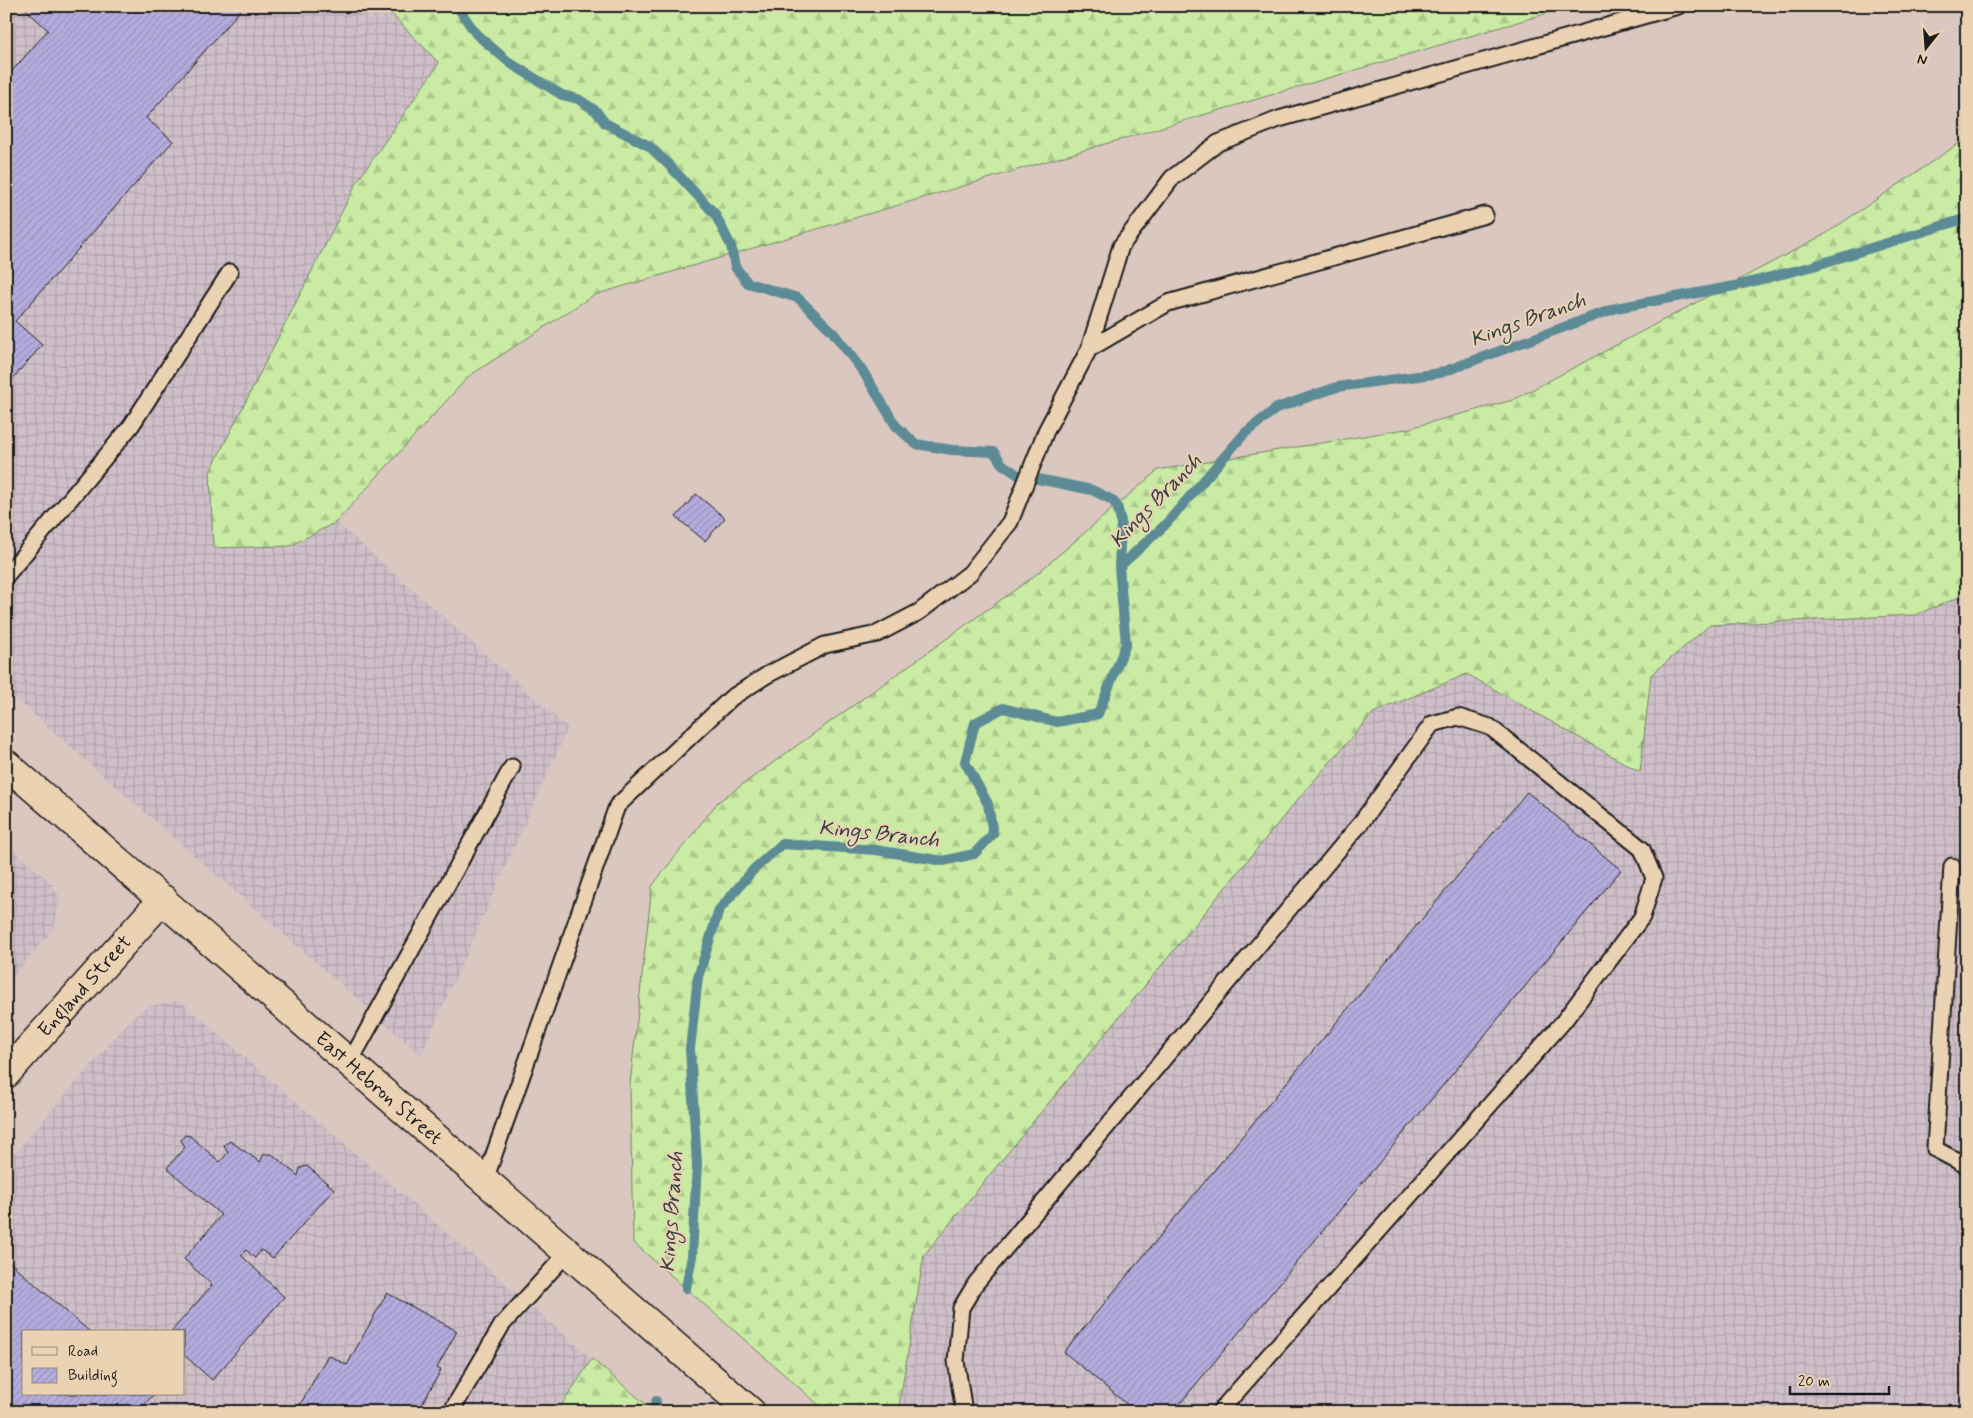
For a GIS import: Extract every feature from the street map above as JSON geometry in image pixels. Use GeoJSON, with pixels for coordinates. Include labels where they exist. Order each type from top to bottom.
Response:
{"type":"FeatureCollection","features":[{"type":"Feature","properties":{"kind":"street","name":"East Hebron Street"},"geometry":{"type":"LineString","coordinates":[[6,765],[164,899],[751,1412]]}},
{"type":"Feature","properties":{"kind":"street","name":"England Street"},"geometry":{"type":"LineString","coordinates":[[6,1074],[164,899]]}},
{"type":"Feature","properties":{"kind":"lane"},"geometry":{"type":"LineString","coordinates":[[485,1180],[617,806],[731,698],[767,675],[825,645],[877,634],[919,612],[970,573],[1010,522],[1046,431],[1089,349],[1121,246],[1172,178],[1218,143],[1279,119],[1678,6]]}},
{"type":"Feature","properties":{"kind":"lane"},"geometry":{"type":"LineString","coordinates":[[1089,349],[1168,303],[1485,215]]}},
{"type":"Feature","properties":{"kind":"lane"},"geometry":{"type":"LineString","coordinates":[[6,576],[131,426],[230,272]]}},
{"type":"Feature","properties":{"kind":"lane"},"geometry":{"type":"LineString","coordinates":[[964,1412],[956,1361],[961,1308],[976,1283],[1360,824],[1432,724],[1458,718],[1490,727],[1642,849],[1654,878],[1642,916],[1563,1022],[1219,1412]]}},
{"type":"Feature","properties":{"kind":"lane"},"geometry":{"type":"LineString","coordinates":[[350,1062],[512,767]]}},
{"type":"Feature","properties":{"kind":"lane"},"geometry":{"type":"LineString","coordinates":[[1952,866],[1935,1149],[1967,1166]]}},
{"type":"Feature","properties":{"kind":"lane"},"geometry":{"type":"LineString","coordinates":[[451,1412],[502,1325],[568,1252]]}},
{"type":"Feature","properties":{"kind":"shaded area"},"geometry":{"type":"Polygon","coordinates":[[[6,6],[384,6],[439,62],[357,182],[210,472],[290,546],[336,522],[568,728],[421,1055],[6,690],[6,6]]]}},
{"type":"Feature","properties":{"kind":"shaded area"},"geometry":{"type":"Polygon","coordinates":[[[1967,594],[1967,1412],[898,1412],[924,1255],[1298,799],[1373,713],[1467,674],[1640,772],[1651,675],[1710,625],[1915,615],[1967,594]]]}},
{"type":"Feature","properties":{"kind":"shaded area"},"geometry":{"type":"Polygon","coordinates":[[[6,844],[51,883],[60,899],[54,928],[6,984],[6,844]]]}},
{"type":"Feature","properties":{"kind":"shaded area"},"geometry":{"type":"Polygon","coordinates":[[[180,1001],[592,1359],[557,1412],[6,1412],[6,1163],[134,1016],[148,1006],[180,1001]]]}},
{"type":"Feature","properties":{"kind":"green space"},"geometry":{"type":"Polygon","coordinates":[[[384,6],[1572,6],[594,295],[469,376],[336,522],[290,546],[213,548],[210,472],[357,182],[439,63],[384,6]]]}},
{"type":"Feature","properties":{"kind":"green space"},"geometry":{"type":"Polygon","coordinates":[[[1967,138],[1967,594],[1915,615],[1710,625],[1651,675],[1640,772],[1467,674],[1373,713],[1298,799],[924,1255],[898,1412],[827,1412],[633,1242],[630,1084],[652,886],[718,802],[1033,577],[1158,470],[1406,429],[1513,400],[1827,233],[1967,138]]]}},
{"type":"Feature","properties":{"kind":"green space"},"geometry":{"type":"Polygon","coordinates":[[[592,1359],[655,1412],[557,1412],[592,1359]]]}},
{"type":"Feature","properties":{"kind":"building"},"geometry":{"type":"Polygon","coordinates":[[[22,6],[244,6],[146,118],[173,141],[15,321],[42,345],[6,386],[6,78],[48,30],[22,6]]]}},
{"type":"Feature","properties":{"kind":"building"},"geometry":{"type":"Polygon","coordinates":[[[696,494],[725,518],[705,541],[676,517],[696,494]]]}},
{"type":"Feature","properties":{"kind":"building"},"geometry":{"type":"Polygon","coordinates":[[[1527,792],[1621,870],[1173,1412],[1136,1412],[1064,1352],[1527,792]]]}},
{"type":"Feature","properties":{"kind":"building"},"geometry":{"type":"Polygon","coordinates":[[[185,1135],[190,1136],[220,1162],[228,1153],[224,1145],[230,1141],[260,1162],[264,1154],[272,1154],[298,1176],[300,1168],[307,1166],[334,1189],[273,1258],[261,1250],[255,1258],[246,1250],[241,1255],[284,1297],[212,1380],[185,1356],[185,1330],[173,1330],[212,1285],[184,1259],[221,1215],[167,1168],[185,1147],[181,1140],[185,1135]]]}},
{"type":"Feature","properties":{"kind":"building"},"geometry":{"type":"Polygon","coordinates":[[[6,1259],[88,1330],[22,1330],[22,1396],[152,1396],[138,1412],[6,1412],[6,1259]]]}},
{"type":"Feature","properties":{"kind":"building"},"geometry":{"type":"Polygon","coordinates":[[[387,1293],[457,1331],[437,1368],[441,1370],[418,1412],[296,1412],[328,1355],[347,1365],[387,1293]]]}},
{"type":"Feature","properties":{"kind":"waterway","name":"Kings Branch"},"geometry":{"type":"LineString","coordinates":[[457,6],[476,34],[510,63],[562,95],[578,99],[596,111],[605,123],[649,146],[667,163],[715,214],[731,246],[735,267],[748,283],[798,298],[832,331],[864,373],[896,426],[916,444],[952,450],[994,452],[1002,464],[1018,475],[1092,490],[1112,500],[1117,506],[1121,521],[1119,567],[1126,644],[1098,714],[1057,722],[1003,708],[975,723],[965,762],[988,804],[993,834],[974,854],[943,861],[876,850],[782,844],[754,869],[719,910],[698,977],[690,1049],[697,1164],[692,1256],[686,1288]]}},
{"type":"Feature","properties":{"kind":"waterway","name":"Kings Branch"},"geometry":{"type":"LineString","coordinates":[[1119,567],[1165,525],[1245,433],[1277,408],[1337,387],[1440,373],[1616,308],[1735,286],[1810,267],[1967,218]]}},
{"type":"Feature","properties":{"kind":"waterway","name":"Kings Branch"},"geometry":{"type":"LineString","coordinates":[[653,1412],[656,1401]]}}]}
